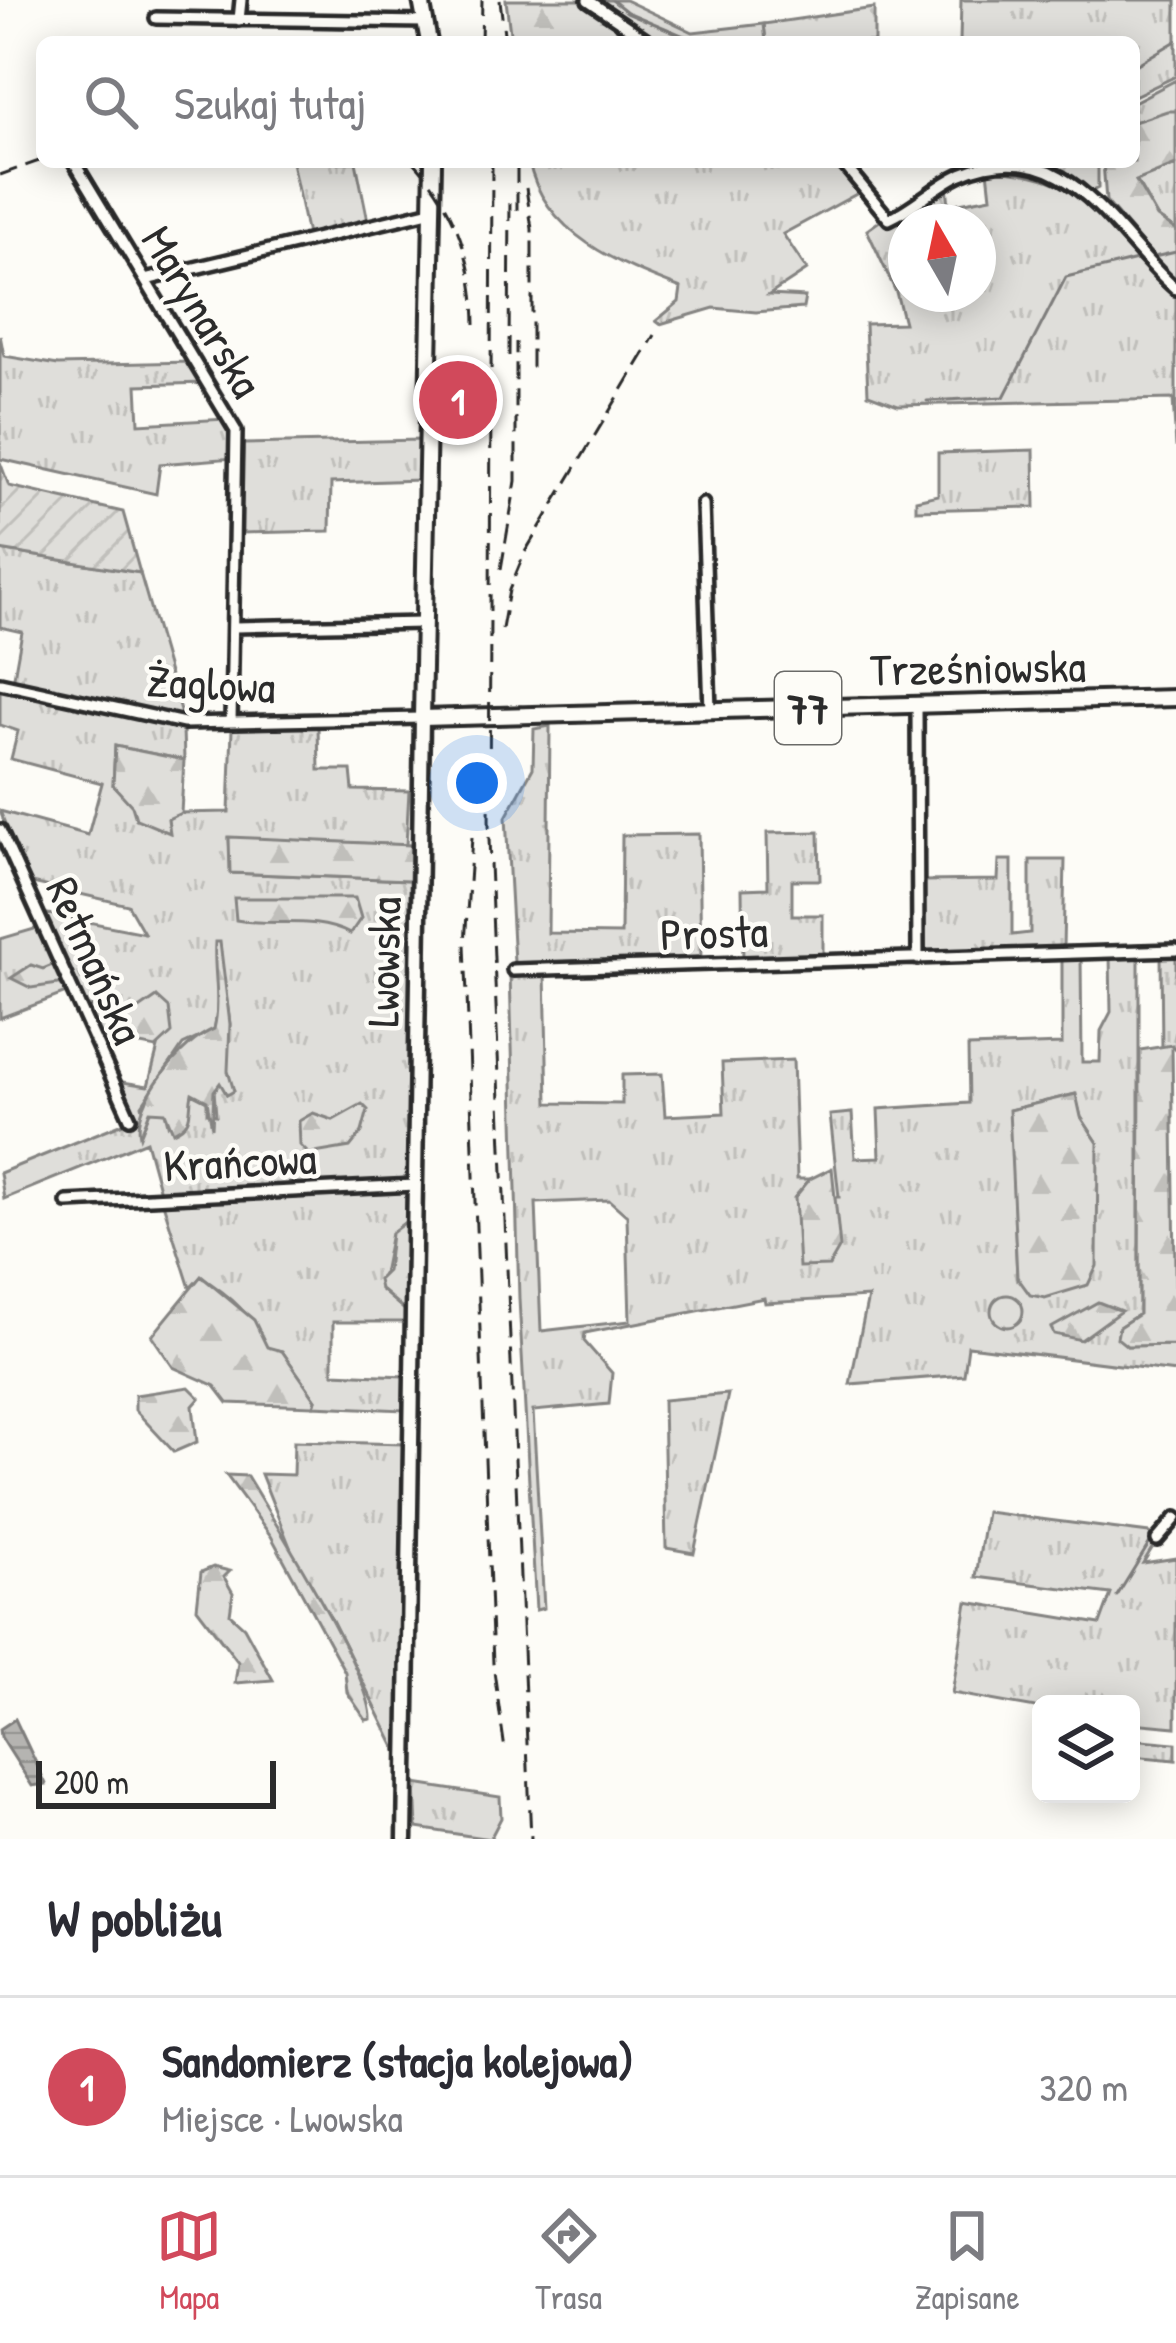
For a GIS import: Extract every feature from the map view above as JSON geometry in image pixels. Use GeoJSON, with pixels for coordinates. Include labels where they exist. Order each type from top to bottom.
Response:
{"type":"FeatureCollection","features":[{"type":"Feature","properties":{"kind":"main road"},"geometry":{"type":"LineString","coordinates":[[421,0],[428,36]]}},
{"type":"Feature","properties":{"kind":"main road","name":"Lwowska"},"geometry":{"type":"LineString","coordinates":[[405,1839],[433,168]]}},
{"type":"Feature","properties":{"kind":"main road","name":"Trześniowska"},"geometry":{"type":"LineString","coordinates":[[422,718],[1176,698]]}},
{"type":"Feature","properties":{"kind":"street"},"geometry":{"type":"LineString","coordinates":[[239,20],[241,0]]}},
{"type":"Feature","properties":{"kind":"street"},"geometry":{"type":"LineString","coordinates":[[588,0],[641,36]]}},
{"type":"Feature","properties":{"kind":"street"},"geometry":{"type":"LineString","coordinates":[[156,18],[426,22]]}},
{"type":"Feature","properties":{"kind":"street","name":"Marynarska"},"geometry":{"type":"LineString","coordinates":[[78,168],[236,431],[231,722]]}},
{"type":"Feature","properties":{"kind":"street"},"geometry":{"type":"LineString","coordinates":[[847,168],[889,219],[943,184],[983,168]]}},
{"type":"Feature","properties":{"kind":"street"},"geometry":{"type":"LineString","coordinates":[[1007,168],[1060,178],[1099,201],[1176,289]]}},
{"type":"Feature","properties":{"kind":"street"},"geometry":{"type":"LineString","coordinates":[[146,280],[432,211]]}},
{"type":"Feature","properties":{"kind":"street"},"geometry":{"type":"LineString","coordinates":[[703,504],[710,710]]}},
{"type":"Feature","properties":{"kind":"street"},"geometry":{"type":"LineString","coordinates":[[235,627],[423,623]]}},
{"type":"Feature","properties":{"kind":"street","name":"Żaglowa"},"geometry":{"type":"LineString","coordinates":[[0,683],[170,722],[422,718]]}},
{"type":"Feature","properties":{"kind":"street"},"geometry":{"type":"LineString","coordinates":[[916,705],[918,959]]}},
{"type":"Feature","properties":{"kind":"street","name":"Retmańska"},"geometry":{"type":"LineString","coordinates":[[0,830],[130,1118]]}},
{"type":"Feature","properties":{"kind":"street","name":"Prosta"},"geometry":{"type":"LineString","coordinates":[[513,970],[1176,950]]}},
{"type":"Feature","properties":{"kind":"street","name":"Krańcowa"},"geometry":{"type":"LineString","coordinates":[[68,1202],[415,1185]]}},
{"type":"Feature","properties":{"kind":"street"},"geometry":{"type":"LineString","coordinates":[[1157,1540],[1176,1518]]}},
{"type":"Feature","properties":{"kind":"green space"},"geometry":{"type":"Polygon","coordinates":[[[506,0],[581,0],[633,36],[510,36],[506,0]]]}},
{"type":"Feature","properties":{"kind":"green space"},"geometry":{"type":"Polygon","coordinates":[[[595,0],[625,0],[693,32],[764,24],[765,36],[649,36],[595,0]]]}},
{"type":"Feature","properties":{"kind":"green space"},"geometry":{"type":"Polygon","coordinates":[[[961,0],[1176,0],[1176,76],[1140,93],[1140,36],[960,36],[961,0]]]}},
{"type":"Feature","properties":{"kind":"green space"},"geometry":{"type":"Polygon","coordinates":[[[874,8],[874,36],[765,36],[764,24],[874,8]]]}},
{"type":"Feature","properties":{"kind":"green space"},"geometry":{"type":"Polygon","coordinates":[[[1176,80],[1176,111],[1140,120],[1140,99],[1176,80]]]}},
{"type":"Feature","properties":{"kind":"green space"},"geometry":{"type":"Polygon","coordinates":[[[1176,111],[1176,165],[1136,181],[1157,217],[1176,230],[1176,283],[1106,201],[1103,168],[1140,168],[1140,120],[1176,111]]]}},
{"type":"Feature","properties":{"kind":"green space"},"geometry":{"type":"Polygon","coordinates":[[[1176,165],[1176,230],[1157,217],[1136,180],[1176,165]]]}},
{"type":"Feature","properties":{"kind":"green space"},"geometry":{"type":"Polygon","coordinates":[[[293,168],[357,168],[368,221],[307,235],[293,168]]]}},
{"type":"Feature","properties":{"kind":"green space"},"geometry":{"type":"Polygon","coordinates":[[[531,168],[841,168],[860,192],[783,234],[807,270],[769,295],[805,297],[803,308],[756,312],[714,308],[660,324],[656,321],[679,302],[681,288],[588,243],[550,209],[531,168]]]}},
{"type":"Feature","properties":{"kind":"green space"},"geometry":{"type":"Polygon","coordinates":[[[1028,168],[1098,168],[1098,188],[1092,191],[1028,168]]]}},
{"type":"Feature","properties":{"kind":"green space"},"geometry":{"type":"Polygon","coordinates":[[[988,170],[1055,183],[1097,211],[1176,294],[1176,447],[1173,399],[898,405],[868,394],[865,324],[904,323],[901,312],[996,312],[996,204],[954,204],[991,197],[988,170]]]}},
{"type":"Feature","properties":{"kind":"green space"},"geometry":{"type":"Polygon","coordinates":[[[947,186],[949,204],[922,204],[947,186]]]}},
{"type":"Feature","properties":{"kind":"green space"},"geometry":{"type":"Polygon","coordinates":[[[881,220],[888,221],[888,275],[867,230],[881,220]]]}},
{"type":"Feature","properties":{"kind":"green space"},"geometry":{"type":"Polygon","coordinates":[[[0,335],[4,356],[58,365],[191,362],[205,383],[137,385],[139,424],[226,419],[235,458],[160,464],[156,494],[0,459],[0,335]]]}},
{"type":"Feature","properties":{"kind":"green space"},"geometry":{"type":"Polygon","coordinates":[[[420,440],[419,480],[331,483],[330,531],[241,533],[243,444],[420,440]]]}},
{"type":"Feature","properties":{"kind":"green space"},"geometry":{"type":"Polygon","coordinates":[[[1034,450],[1035,507],[916,510],[916,500],[938,495],[938,453],[1034,450]]]}},
{"type":"Feature","properties":{"kind":"green space"},"geometry":{"type":"Polygon","coordinates":[[[0,462],[9,486],[123,512],[140,573],[0,550],[0,462]]]}},
{"type":"Feature","properties":{"kind":"green space"},"geometry":{"type":"Polygon","coordinates":[[[0,550],[140,573],[182,718],[13,682],[22,632],[0,627],[0,550]]]}},
{"type":"Feature","properties":{"kind":"green space"},"geometry":{"type":"Polygon","coordinates":[[[0,689],[183,729],[184,760],[115,746],[113,785],[133,806],[168,819],[177,813],[229,812],[232,729],[318,726],[319,770],[351,770],[353,790],[409,791],[406,845],[229,838],[231,873],[410,880],[410,1183],[161,1196],[146,1141],[4,1199],[0,1173],[128,1121],[117,1081],[148,1086],[160,1040],[131,1015],[83,1005],[43,913],[144,933],[128,905],[28,882],[0,811],[88,835],[102,783],[11,759],[18,731],[0,725],[0,689]],[[219,942],[214,1030],[183,1045],[142,1105],[146,1121],[150,1110],[165,1112],[168,1124],[191,1093],[207,1101],[207,1113],[216,1115],[214,1091],[220,1083],[226,1086],[230,1024],[219,942]]]}},
{"type":"Feature","properties":{"kind":"green space"},"geometry":{"type":"Polygon","coordinates":[[[550,726],[548,933],[621,934],[622,835],[699,834],[701,963],[519,967],[514,962],[506,817],[533,768],[534,729],[550,726]]]}},
{"type":"Feature","properties":{"kind":"green space"},"geometry":{"type":"Polygon","coordinates":[[[115,746],[184,760],[181,813],[168,819],[170,833],[136,819],[132,806],[113,785],[115,746]]]}},
{"type":"Feature","properties":{"kind":"green space"},"geometry":{"type":"Polygon","coordinates":[[[819,832],[820,880],[792,880],[792,915],[823,915],[823,959],[743,962],[742,889],[768,888],[767,833],[819,832]]]}},
{"type":"Feature","properties":{"kind":"green space"},"geometry":{"type":"Polygon","coordinates":[[[229,837],[411,845],[410,880],[230,873],[229,837]]]}},
{"type":"Feature","properties":{"kind":"green space"},"geometry":{"type":"Polygon","coordinates":[[[999,860],[1012,860],[1012,935],[1030,933],[1030,860],[1065,860],[1063,948],[925,955],[922,881],[998,880],[999,860]]]}},
{"type":"Feature","properties":{"kind":"green space"},"geometry":{"type":"Polygon","coordinates":[[[234,898],[355,898],[361,918],[350,934],[308,923],[236,920],[234,898]]]}},
{"type":"Feature","properties":{"kind":"green space"},"geometry":{"type":"Polygon","coordinates":[[[41,927],[69,992],[0,1018],[0,939],[41,927]]]}},
{"type":"Feature","properties":{"kind":"green space"},"geometry":{"type":"Polygon","coordinates":[[[215,942],[220,942],[230,1024],[228,1071],[234,1091],[227,1095],[220,1083],[214,1091],[212,1128],[207,1101],[192,1093],[185,1124],[173,1132],[165,1112],[150,1111],[140,1136],[144,1107],[162,1074],[188,1046],[214,1029],[215,942]]]}},
{"type":"Feature","properties":{"kind":"green space"},"geometry":{"type":"Polygon","coordinates":[[[1176,953],[1176,1050],[1172,1046],[1162,1050],[1161,954],[1176,953]]]}},
{"type":"Feature","properties":{"kind":"green space"},"geometry":{"type":"Polygon","coordinates":[[[1110,954],[1139,954],[1139,1314],[1119,1327],[1127,1346],[1176,1345],[1176,1372],[968,1346],[964,1375],[850,1384],[868,1297],[765,1303],[764,1298],[585,1333],[584,1341],[612,1373],[609,1404],[533,1411],[544,1608],[536,1610],[519,1299],[510,973],[545,973],[548,1103],[622,1104],[622,1075],[662,1074],[665,1116],[724,1113],[722,1063],[793,1060],[797,1179],[810,1179],[795,1197],[839,1197],[830,1115],[852,1113],[855,1158],[880,1157],[878,1109],[969,1103],[968,1047],[1062,1044],[1062,955],[1081,955],[1082,1062],[1100,1062],[1101,1031],[1111,1012],[1110,954]],[[1075,1094],[1010,1110],[1017,1277],[1098,1143],[1081,1117],[1075,1094]],[[609,1200],[536,1203],[541,1331],[630,1321],[627,1216],[609,1200]]]}},
{"type":"Feature","properties":{"kind":"green space"},"geometry":{"type":"Polygon","coordinates":[[[57,963],[65,983],[31,988],[11,978],[31,965],[43,969],[57,963]]]}},
{"type":"Feature","properties":{"kind":"green space"},"geometry":{"type":"Polygon","coordinates":[[[157,997],[169,1008],[172,1033],[156,1048],[97,1037],[83,1005],[131,1015],[157,997]]]}},
{"type":"Feature","properties":{"kind":"green space"},"geometry":{"type":"Polygon","coordinates":[[[1172,1045],[1176,1345],[1127,1346],[1117,1338],[1119,1327],[1139,1314],[1140,1050],[1172,1045]]]}},
{"type":"Feature","properties":{"kind":"green space"},"geometry":{"type":"Polygon","coordinates":[[[1076,1094],[1081,1117],[1098,1143],[1097,1266],[1088,1285],[1045,1298],[1030,1295],[1017,1277],[1009,1110],[1076,1094]]]}},
{"type":"Feature","properties":{"kind":"green space"},"geometry":{"type":"Polygon","coordinates":[[[362,1104],[368,1110],[362,1132],[350,1147],[309,1154],[300,1145],[299,1121],[313,1113],[333,1120],[362,1104]]]}},
{"type":"Feature","properties":{"kind":"green space"},"geometry":{"type":"Polygon","coordinates":[[[832,1168],[840,1247],[829,1266],[799,1267],[795,1197],[810,1179],[832,1168]]]}},
{"type":"Feature","properties":{"kind":"green space"},"geometry":{"type":"Polygon","coordinates":[[[410,1187],[408,1220],[391,1233],[380,1289],[406,1311],[405,1322],[333,1322],[333,1373],[404,1376],[404,1410],[314,1406],[316,1400],[282,1351],[267,1348],[231,1299],[201,1277],[190,1288],[162,1200],[410,1187]]]}},
{"type":"Feature","properties":{"kind":"green space"},"geometry":{"type":"Polygon","coordinates":[[[408,1220],[406,1311],[380,1289],[378,1280],[387,1271],[391,1233],[408,1220]]]}},
{"type":"Feature","properties":{"kind":"green space"},"geometry":{"type":"Polygon","coordinates":[[[201,1276],[254,1320],[267,1347],[282,1351],[316,1400],[314,1406],[228,1403],[215,1386],[173,1367],[152,1336],[201,1276]]]}},
{"type":"Feature","properties":{"kind":"green space"},"geometry":{"type":"Polygon","coordinates":[[[1007,1295],[1018,1300],[1023,1311],[1018,1322],[1007,1327],[996,1322],[991,1311],[996,1300],[1007,1295]]]}},
{"type":"Feature","properties":{"kind":"green space"},"geometry":{"type":"Polygon","coordinates":[[[1098,1302],[1121,1311],[1081,1340],[1054,1334],[1051,1328],[1098,1302]]]}},
{"type":"Feature","properties":{"kind":"green space"},"geometry":{"type":"Polygon","coordinates":[[[189,1387],[200,1398],[193,1406],[197,1442],[174,1452],[135,1410],[135,1395],[189,1387]]]}},
{"type":"Feature","properties":{"kind":"green space"},"geometry":{"type":"Polygon","coordinates":[[[728,1394],[694,1553],[666,1548],[663,1400],[728,1394]]]}},
{"type":"Feature","properties":{"kind":"green space"},"geometry":{"type":"Polygon","coordinates":[[[294,1441],[404,1444],[400,1757],[332,1620],[300,1572],[261,1474],[293,1475],[294,1441]]]}},
{"type":"Feature","properties":{"kind":"green space"},"geometry":{"type":"Polygon","coordinates":[[[226,1475],[247,1476],[298,1561],[356,1669],[371,1719],[366,1720],[347,1692],[345,1672],[271,1536],[226,1475]]]}},
{"type":"Feature","properties":{"kind":"green space"},"geometry":{"type":"Polygon","coordinates":[[[986,1512],[1149,1533],[1157,1540],[1143,1563],[1176,1558],[1176,1727],[1140,1724],[1140,1695],[1032,1695],[1032,1707],[952,1693],[967,1602],[1100,1624],[1111,1594],[976,1577],[986,1512]]]}},
{"type":"Feature","properties":{"kind":"green space"},"geometry":{"type":"Polygon","coordinates":[[[213,1567],[230,1571],[224,1577],[233,1593],[230,1614],[244,1627],[273,1680],[235,1683],[238,1662],[197,1608],[201,1572],[213,1567]]]}},
{"type":"Feature","properties":{"kind":"green space"},"geometry":{"type":"Polygon","coordinates":[[[1140,1740],[1176,1743],[1176,1760],[1140,1757],[1140,1740]]]}},
{"type":"Feature","properties":{"kind":"green space"},"geometry":{"type":"Polygon","coordinates":[[[415,1784],[500,1797],[501,1818],[490,1839],[417,1828],[415,1784]]]}},
{"type":"Feature","properties":{"kind":"shaded area"},"geometry":{"type":"Polygon","coordinates":[[[15,1719],[46,1784],[32,1786],[1,1737],[0,1729],[15,1719]]]}},
{"type":"Feature","properties":{"kind":"waterway"},"geometry":{"type":"LineString","coordinates":[[612,0],[627,12],[684,36]]}},
{"type":"Feature","properties":{"kind":"waterway"},"geometry":{"type":"LineString","coordinates":[[1140,62],[1176,41]]}},
{"type":"Feature","properties":{"kind":"waterway"},"geometry":{"type":"LineString","coordinates":[[1154,257],[1176,252]]}},
{"type":"Feature","properties":{"kind":"waterway"},"geometry":{"type":"LineString","coordinates":[[927,401],[1004,397],[1066,277],[1141,259]]}},
{"type":"Feature","properties":{"kind":"waterway"},"geometry":{"type":"LineString","coordinates":[[1062,693],[1129,691]]}},
{"type":"Feature","properties":{"kind":"waterway"},"geometry":{"type":"LineString","coordinates":[[1139,691],[1168,691]]}},
{"type":"Feature","properties":{"kind":"waterway"},"geometry":{"type":"LineString","coordinates":[[1005,694],[1053,693]]}},
{"type":"Feature","properties":{"kind":"waterway"},"geometry":{"type":"LineString","coordinates":[[972,695],[999,695]]}},
{"type":"Feature","properties":{"kind":"waterway"},"geometry":{"type":"LineString","coordinates":[[938,696],[959,696]]}},
{"type":"Feature","properties":{"kind":"waterway"},"geometry":{"type":"LineString","coordinates":[[890,697],[926,697]]}},
{"type":"Feature","properties":{"kind":"waterway"},"geometry":{"type":"LineString","coordinates":[[830,699],[875,698]]}},
{"type":"Feature","properties":{"kind":"waterway"},"geometry":{"type":"LineString","coordinates":[[787,700],[799,700]]}},
{"type":"Feature","properties":{"kind":"waterway"},"geometry":{"type":"LineString","coordinates":[[807,700],[821,700]]}},
{"type":"Feature","properties":{"kind":"waterway"},"geometry":{"type":"LineString","coordinates":[[719,702],[775,701]]}},
{"type":"Feature","properties":{"kind":"waterway"},"geometry":{"type":"LineString","coordinates":[[659,704],[699,703]]}},
{"type":"Feature","properties":{"kind":"waterway"},"geometry":{"type":"LineString","coordinates":[[603,705],[647,704]]}},
{"type":"Feature","properties":{"kind":"waterway"},"geometry":{"type":"LineString","coordinates":[[501,707],[521,706]]}},
{"type":"Feature","properties":{"kind":"waterway"},"geometry":{"type":"LineString","coordinates":[[534,706],[556,706]]}},
{"type":"Feature","properties":{"kind":"waterway"},"geometry":{"type":"LineString","coordinates":[[568,706],[591,706]]}},
{"type":"Feature","properties":{"kind":"waterway"},"geometry":{"type":"LineString","coordinates":[[453,708],[475,707]]}},
{"type":"Feature","properties":{"kind":"waterway"},"geometry":{"type":"LineString","coordinates":[[1138,708],[1161,707]]}},
{"type":"Feature","properties":{"kind":"waterway"},"geometry":{"type":"LineString","coordinates":[[1169,707],[1176,707]]}},
{"type":"Feature","properties":{"kind":"waterway"},"geometry":{"type":"LineString","coordinates":[[1112,708],[1132,708]]}},
{"type":"Feature","properties":{"kind":"waterway"},"geometry":{"type":"LineString","coordinates":[[1047,710],[1067,709]]}},
{"type":"Feature","properties":{"kind":"waterway"},"geometry":{"type":"LineString","coordinates":[[1073,709],[1105,709]]}},
{"type":"Feature","properties":{"kind":"waterway"},"geometry":{"type":"LineString","coordinates":[[986,712],[1022,710]]}},
{"type":"Feature","properties":{"kind":"waterway"},"geometry":{"type":"LineString","coordinates":[[1028,710],[1038,710]]}},
{"type":"Feature","properties":{"kind":"waterway"},"geometry":{"type":"LineString","coordinates":[[940,713],[966,712]]}},
{"type":"Feature","properties":{"kind":"waterway"},"geometry":{"type":"LineString","coordinates":[[974,712],[980,712]]}},
{"type":"Feature","properties":{"kind":"waterway"},"geometry":{"type":"LineString","coordinates":[[873,714],[912,713]]}},
{"type":"Feature","properties":{"kind":"waterway"},"geometry":{"type":"LineString","coordinates":[[819,716],[856,714]]}},
{"type":"Feature","properties":{"kind":"waterway"},"geometry":{"type":"LineString","coordinates":[[862,714],[867,714]]}},
{"type":"Feature","properties":{"kind":"waterway"},"geometry":{"type":"LineString","coordinates":[[772,717],[807,716]]}},
{"type":"Feature","properties":{"kind":"waterway"},"geometry":{"type":"LineString","coordinates":[[747,718],[766,717]]}},
{"type":"Feature","properties":{"kind":"waterway"},"geometry":{"type":"LineString","coordinates":[[724,719],[741,718]]}},
{"type":"Feature","properties":{"kind":"waterway"},"geometry":{"type":"LineString","coordinates":[[681,720],[717,719]]}},
{"type":"Feature","properties":{"kind":"waterway"},"geometry":{"type":"LineString","coordinates":[[628,721],[675,720]]}},
{"type":"Feature","properties":{"kind":"waterway"},"geometry":{"type":"LineString","coordinates":[[589,722],[622,721]]}},
{"type":"Feature","properties":{"kind":"waterway"},"geometry":{"type":"LineString","coordinates":[[534,723],[576,723]]}},
{"type":"Feature","properties":{"kind":"waterway"},"geometry":{"type":"LineString","coordinates":[[1166,1520],[1176,1511]]}},
{"type":"Feature","properties":{"kind":"waterway"},"geometry":{"type":"LineString","coordinates":[[1117,1596],[1157,1531]]}},
{"type":"Feature","properties":{"kind":"railway"},"geometry":{"type":"LineString","coordinates":[[481,36],[482,0]]}},
{"type":"Feature","properties":{"kind":"railway"},"geometry":{"type":"LineString","coordinates":[[500,0],[504,36]]}},
{"type":"Feature","properties":{"kind":"railway"},"geometry":{"type":"LineString","coordinates":[[0,175],[36,162]]}},
{"type":"Feature","properties":{"kind":"railway"},"geometry":{"type":"LineString","coordinates":[[419,168],[460,237],[471,279],[475,324]]}},
{"type":"Feature","properties":{"kind":"railway"},"geometry":{"type":"LineString","coordinates":[[492,168],[489,839],[531,1839]]}},
{"type":"Feature","properties":{"kind":"railway"},"geometry":{"type":"LineString","coordinates":[[517,168],[517,210]]}},
{"type":"Feature","properties":{"kind":"railway"},"geometry":{"type":"LineString","coordinates":[[526,188],[532,229],[532,368]]}},
{"type":"Feature","properties":{"kind":"railway"},"geometry":{"type":"LineString","coordinates":[[509,356],[510,194]]}},
{"type":"Feature","properties":{"kind":"railway"},"geometry":{"type":"LineString","coordinates":[[502,629],[509,590],[525,552],[655,335]]}},
{"type":"Feature","properties":{"kind":"railway"},"geometry":{"type":"LineString","coordinates":[[501,569],[516,481],[516,342]]}},
{"type":"Feature","properties":{"kind":"railway"},"geometry":{"type":"LineString","coordinates":[[472,837],[465,944],[493,1664],[505,1750]]}},
{"type":"Feature","properties":{"kind":"place","name":"Sandomierz (stacja kolejowa)"},"geometry":{"type":"Point","coordinates":[458,400]}}]}
